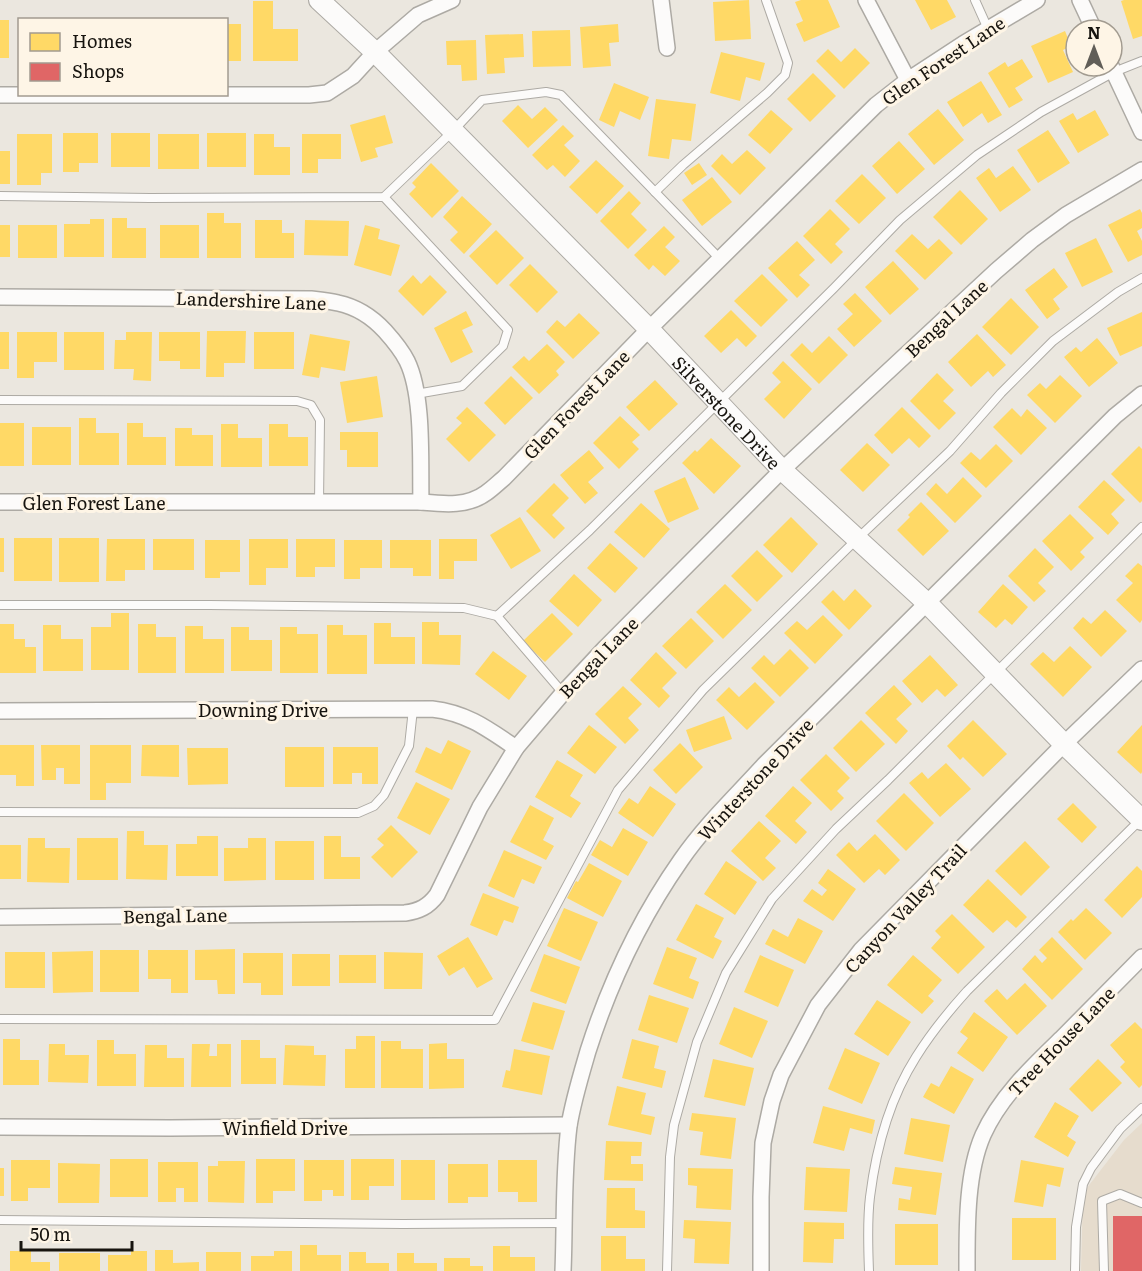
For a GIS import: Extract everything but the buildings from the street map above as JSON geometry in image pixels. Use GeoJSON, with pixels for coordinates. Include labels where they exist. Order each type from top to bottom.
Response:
{"type":"FeatureCollection","features":[{"type":"Feature","properties":{"kind":"street","name":"Silverstone Drive"},"geometry":{"type":"LineString","coordinates":[[319,0],[375,52],[453,131],[649,330],[782,470],[927,603],[1064,744],[1142,819]]}},
{"type":"Feature","properties":{"kind":"street"},"geometry":{"type":"LineString","coordinates":[[228,95],[327,93],[353,76],[375,52],[418,15],[452,0]]}},
{"type":"Feature","properties":{"kind":"street"},"geometry":{"type":"LineString","coordinates":[[661,0],[667,48]]}},
{"type":"Feature","properties":{"kind":"street"},"geometry":{"type":"LineString","coordinates":[[866,0],[908,80]]}},
{"type":"Feature","properties":{"kind":"street","name":"Glen Forest Lane"},"geometry":{"type":"LineString","coordinates":[[0,502],[421,502],[447,504],[467,503],[484,495],[504,478],[859,121],[908,80],[1037,0]]}},
{"type":"Feature","properties":{"kind":"street"},"geometry":{"type":"LineString","coordinates":[[1080,0],[1088,18]]}},
{"type":"Feature","properties":{"kind":"street"},"geometry":{"type":"LineString","coordinates":[[1116,78],[1142,132]]}},
{"type":"Feature","properties":{"kind":"street"},"geometry":{"type":"LineString","coordinates":[[0,95],[18,95]]}},
{"type":"Feature","properties":{"kind":"street","name":"Bengal Lane"},"geometry":{"type":"LineString","coordinates":[[0,917],[414,912],[423,909],[436,895],[480,807],[516,748],[606,647],[782,470],[996,271],[1066,215],[1142,170]]}},
{"type":"Feature","properties":{"kind":"street","name":"Landershire Lane"},"geometry":{"type":"LineString","coordinates":[[0,297],[311,299],[339,303],[355,309],[376,321],[399,345],[408,362],[416,386],[421,502]]}},
{"type":"Feature","properties":{"kind":"street","name":"Winterstone Drive"},"geometry":{"type":"LineString","coordinates":[[563,1271],[569,1125],[580,1078],[598,1020],[614,979],[635,934],[681,859],[764,765],[1115,416],[1142,394]]}},
{"type":"Feature","properties":{"kind":"street","name":"Canyon Valley Trail"},"geometry":{"type":"LineString","coordinates":[[761,1271],[764,1143],[772,1101],[781,1075],[819,1005],[861,950],[1064,744],[1142,669]]}},
{"type":"Feature","properties":{"kind":"street","name":"Downing Drive"},"geometry":{"type":"LineString","coordinates":[[0,711],[440,710],[461,715],[516,748]]}},
{"type":"Feature","properties":{"kind":"street","name":"Tree House Lane"},"geometry":{"type":"LineString","coordinates":[[967,1271],[973,1170],[983,1135],[1000,1105],[1028,1072],[1142,957]]}},
{"type":"Feature","properties":{"kind":"street","name":"Winfield Drive"},"geometry":{"type":"LineString","coordinates":[[0,1127],[569,1125]]}},
{"type":"Feature","properties":{"kind":"lane"},"geometry":{"type":"LineString","coordinates":[[656,192],[683,165],[785,75],[788,63],[766,0]]}},
{"type":"Feature","properties":{"kind":"lane"},"geometry":{"type":"LineString","coordinates":[[975,0],[988,29]]}},
{"type":"Feature","properties":{"kind":"lane"},"geometry":{"type":"LineString","coordinates":[[1124,66],[1142,61]]}},
{"type":"Feature","properties":{"kind":"lane"},"geometry":{"type":"LineString","coordinates":[[497,616],[590,530],[900,220],[977,155],[1097,78]]}},
{"type":"Feature","properties":{"kind":"lane"},"geometry":{"type":"LineString","coordinates":[[0,196],[384,197],[482,100],[546,92],[561,95],[720,259]]}},
{"type":"Feature","properties":{"kind":"lane"},"geometry":{"type":"LineString","coordinates":[[384,197],[508,330],[503,345],[462,386],[416,394]]}},
{"type":"Feature","properties":{"kind":"lane"},"geometry":{"type":"LineString","coordinates":[[0,1019],[495,1020],[618,790],[703,690],[950,451],[1001,393],[1053,341],[1118,292],[1142,278]]}},
{"type":"Feature","properties":{"kind":"lane"},"geometry":{"type":"LineString","coordinates":[[0,400],[297,400],[311,405],[320,420],[318,502]]}},
{"type":"Feature","properties":{"kind":"lane"},"geometry":{"type":"LineString","coordinates":[[667,1271],[670,1157],[674,1125],[697,1042],[726,973],[772,899],[836,829],[1142,526]]}},
{"type":"Feature","properties":{"kind":"lane"},"geometry":{"type":"LineString","coordinates":[[0,605],[464,608],[497,616],[563,693]]}},
{"type":"Feature","properties":{"kind":"lane"},"geometry":{"type":"LineString","coordinates":[[0,812],[358,813],[374,806],[384,795],[410,746],[413,709]]}},
{"type":"Feature","properties":{"kind":"lane"},"geometry":{"type":"LineString","coordinates":[[869,1271],[870,1198],[877,1157],[895,1099],[915,1059],[941,1021],[967,991],[1142,819]]}},
{"type":"Feature","properties":{"kind":"lane"},"geometry":{"type":"LineString","coordinates":[[1076,1271],[1076,1227],[1083,1184],[1091,1168],[1120,1129],[1142,1108]]}},
{"type":"Feature","properties":{"kind":"lane"},"geometry":{"type":"LineString","coordinates":[[1104,1271],[1102,1201],[1120,1194],[1142,1203]]}},
{"type":"Feature","properties":{"kind":"lane"},"geometry":{"type":"LineString","coordinates":[[0,1220],[404,1224],[565,1222]]}},
{"type":"Feature","properties":{"kind":"shaded area"},"geometry":{"type":"Polygon","coordinates":[[[1142,1123],[1142,1271],[1081,1271],[1083,1193],[1124,1140],[1142,1123]]]}}]}
